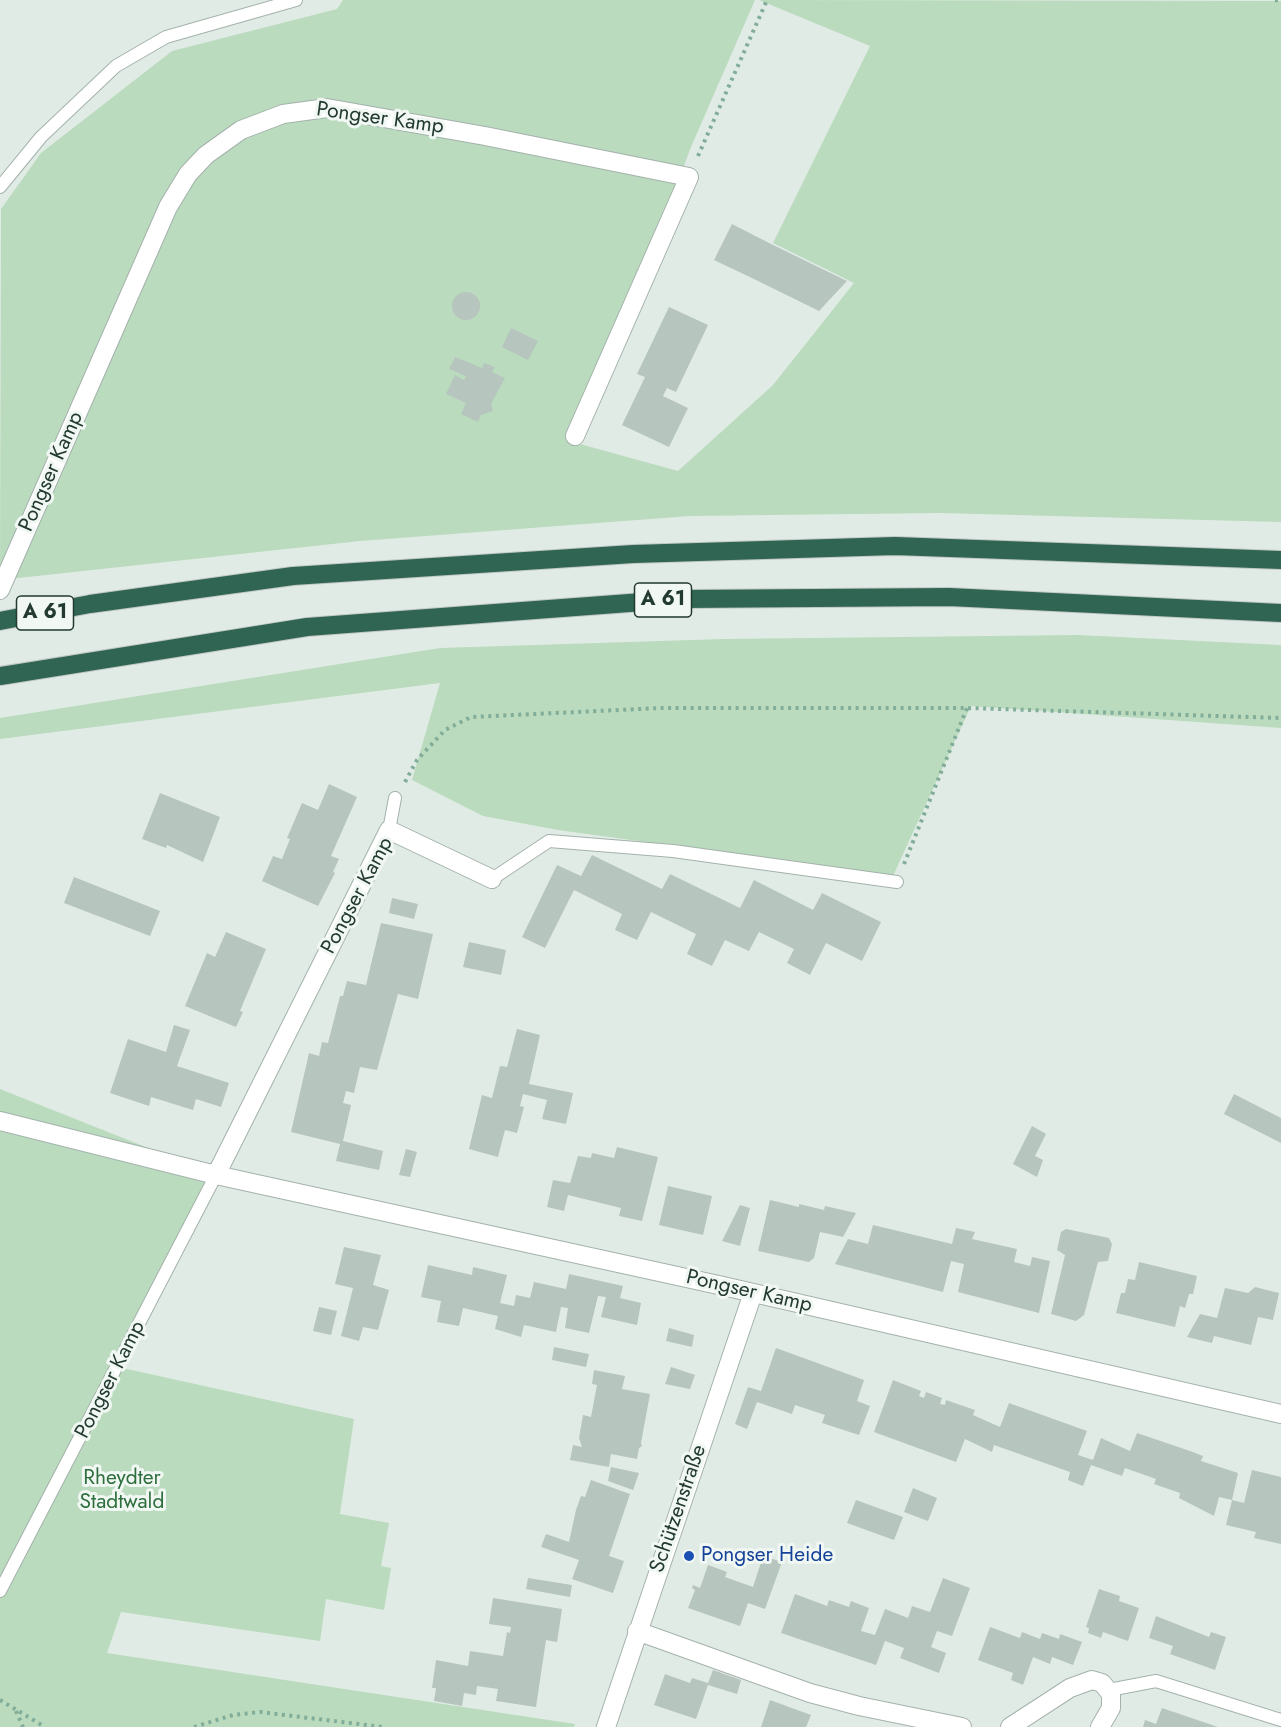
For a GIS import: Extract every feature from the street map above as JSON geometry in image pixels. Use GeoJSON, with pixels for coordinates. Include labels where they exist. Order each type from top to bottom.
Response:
{"type":"FeatureCollection","features":[{"type":"Feature","properties":{"kind":"highway","name":"A 61"},"geometry":{"type":"LineString","coordinates":[[0,621],[90,604],[293,576],[645,553],[895,546],[1281,560]]}},
{"type":"Feature","properties":{"kind":"highway","name":"A 61"},"geometry":{"type":"LineString","coordinates":[[0,676],[307,627],[683,599],[949,597],[1281,613]]}},
{"type":"Feature","properties":{"kind":"street","name":"Pongser Kamp"},"geometry":{"type":"LineString","coordinates":[[0,590],[168,207],[188,174],[207,155],[241,130],[283,114],[327,108],[485,136],[689,177]]}},
{"type":"Feature","properties":{"kind":"street"},"geometry":{"type":"LineString","coordinates":[[575,436],[689,177]]}},
{"type":"Feature","properties":{"kind":"street","name":"Pongser Kamp"},"geometry":{"type":"LineString","coordinates":[[216,1175],[389,830],[492,879]]}},
{"type":"Feature","properties":{"kind":"street","name":"Pongser Kamp"},"geometry":{"type":"LineString","coordinates":[[0,1122],[216,1175],[753,1293],[1281,1414]]}},
{"type":"Feature","properties":{"kind":"street","name":"Schützenstraße"},"geometry":{"type":"LineString","coordinates":[[606,1727],[753,1293]]}},
{"type":"Feature","properties":{"kind":"street"},"geometry":{"type":"LineString","coordinates":[[637,1631],[821,1696],[962,1727]]}},
{"type":"Feature","properties":{"kind":"street"},"geometry":{"type":"LineString","coordinates":[[1010,1727],[1086,1680],[1098,1681],[1109,1690],[1111,1708],[1100,1727]]}},
{"type":"Feature","properties":{"kind":"lane"},"geometry":{"type":"LineString","coordinates":[[0,187],[41,137],[116,66],[166,37],[296,0]]}},
{"type":"Feature","properties":{"kind":"lane"},"geometry":{"type":"LineString","coordinates":[[389,830],[395,798]]}},
{"type":"Feature","properties":{"kind":"lane","name":"Pongser Kamp"},"geometry":{"type":"LineString","coordinates":[[492,879],[549,841],[673,851],[897,882]]}},
{"type":"Feature","properties":{"kind":"lane","name":"Pongser Kamp"},"geometry":{"type":"LineString","coordinates":[[0,1591],[4,1577],[216,1175]]}},
{"type":"Feature","properties":{"kind":"lane"},"geometry":{"type":"LineString","coordinates":[[1109,1690],[1156,1681],[1281,1720]]}},
{"type":"Feature","properties":{"kind":"path"},"geometry":{"type":"LineString","coordinates":[[689,177],[767,0]]}},
{"type":"Feature","properties":{"kind":"path"},"geometry":{"type":"LineString","coordinates":[[1275,0],[1281,2]]}},
{"type":"Feature","properties":{"kind":"path"},"geometry":{"type":"LineString","coordinates":[[395,798],[417,760],[429,745],[445,730],[471,717],[661,708],[967,708],[1281,718]]}},
{"type":"Feature","properties":{"kind":"path"},"geometry":{"type":"LineString","coordinates":[[897,882],[967,708]]}},
{"type":"Feature","properties":{"kind":"path"},"geometry":{"type":"LineString","coordinates":[[0,1700],[45,1727]]}},
{"type":"Feature","properties":{"kind":"path"},"geometry":{"type":"LineString","coordinates":[[16,1710],[23,1727]]}},
{"type":"Feature","properties":{"kind":"path"},"geometry":{"type":"LineString","coordinates":[[194,1727],[233,1715],[260,1712],[383,1727]]}},
{"type":"Feature","properties":{"kind":"green space"},"geometry":{"type":"Polygon","coordinates":[[[343,0],[755,0],[691,147],[580,444],[678,471],[773,385],[854,283],[773,243],[870,46],[759,0],[1281,1],[1281,522],[940,513],[690,516],[360,541],[0,580],[1,209],[41,153],[172,51],[337,9],[343,0]]]}},
{"type":"Feature","properties":{"kind":"green space"},"geometry":{"type":"Polygon","coordinates":[[[1078,635],[1281,645],[1281,728],[971,706],[893,876],[558,830],[483,816],[412,780],[440,683],[0,739],[0,718],[440,648],[723,639],[1078,635]]]}},
{"type":"Feature","properties":{"kind":"green space","name":"Rheydter Stadtwald"},"geometry":{"type":"Polygon","coordinates":[[[0,1089],[216,1175],[118,1367],[354,1419],[340,1514],[389,1523],[381,1566],[391,1568],[384,1610],[326,1599],[320,1641],[121,1612],[107,1653],[575,1724],[574,1727],[0,1727],[0,1089]]]}},
{"type":"Feature","properties":{"kind":"building"},"geometry":{"type":"Polygon","coordinates":[[[732,224],[847,281],[819,311],[714,260],[732,224]]]}},
{"type":"Feature","properties":{"kind":"building"},"geometry":{"type":"Polygon","coordinates":[[[466,292],[476,296],[480,306],[476,316],[466,320],[456,316],[452,306],[456,296],[466,292]]]}},
{"type":"Feature","properties":{"kind":"building"},"geometry":{"type":"Polygon","coordinates":[[[669,307],[708,325],[676,392],[667,388],[663,396],[688,408],[669,447],[622,425],[645,377],[637,374],[669,307]]]}},
{"type":"Feature","properties":{"kind":"building"},"geometry":{"type":"Polygon","coordinates":[[[511,328],[538,341],[528,360],[502,347],[511,328]]]}},
{"type":"Feature","properties":{"kind":"building"},"geometry":{"type":"Polygon","coordinates":[[[455,357],[482,368],[484,363],[495,367],[492,372],[505,378],[491,404],[493,411],[481,415],[478,422],[461,414],[466,403],[446,394],[455,375],[464,380],[466,376],[449,369],[455,357]]]}},
{"type":"Feature","properties":{"kind":"building"},"geometry":{"type":"Polygon","coordinates":[[[329,784],[357,797],[331,856],[339,859],[333,872],[335,873],[318,906],[262,881],[273,856],[282,859],[290,839],[287,838],[302,803],[318,810],[329,784]]]}},
{"type":"Feature","properties":{"kind":"building"},"geometry":{"type":"Polygon","coordinates":[[[160,793],[220,817],[203,862],[167,845],[166,848],[142,839],[160,793]]]}},
{"type":"Feature","properties":{"kind":"building"},"geometry":{"type":"Polygon","coordinates":[[[592,855],[662,889],[670,874],[740,908],[754,880],[813,910],[822,893],[881,922],[862,961],[826,943],[810,975],[787,963],[794,949],[759,932],[749,951],[725,940],[712,966],[687,954],[696,934],[651,912],[637,940],[615,930],[622,914],[574,890],[545,948],[522,937],[557,865],[581,876],[592,855]]]}},
{"type":"Feature","properties":{"kind":"building"},"geometry":{"type":"Polygon","coordinates":[[[74,877],[160,911],[150,936],[64,903],[74,877]]]}},
{"type":"Feature","properties":{"kind":"building"},"geometry":{"type":"Polygon","coordinates":[[[392,898],[418,904],[414,919],[389,913],[392,898]]]}},
{"type":"Feature","properties":{"kind":"building"},"geometry":{"type":"Polygon","coordinates":[[[381,923],[433,934],[418,999],[398,994],[377,1070],[360,1067],[354,1093],[346,1091],[343,1103],[351,1105],[343,1141],[383,1151],[379,1170],[336,1161],[340,1144],[291,1132],[309,1053],[319,1056],[322,1042],[328,1043],[340,996],[343,996],[347,981],[366,985],[381,923]]]}},
{"type":"Feature","properties":{"kind":"building"},"geometry":{"type":"Polygon","coordinates":[[[226,932],[266,949],[240,1011],[243,1012],[236,1027],[185,1006],[207,953],[215,957],[226,932]]]}},
{"type":"Feature","properties":{"kind":"building"},"geometry":{"type":"Polygon","coordinates":[[[469,942],[506,950],[501,975],[463,967],[469,942]]]}},
{"type":"Feature","properties":{"kind":"building"},"geometry":{"type":"Polygon","coordinates":[[[174,1025],[190,1030],[177,1066],[229,1083],[221,1107],[196,1099],[193,1110],[151,1097],[149,1106],[110,1093],[128,1039],[166,1052],[174,1025]]]}},
{"type":"Feature","properties":{"kind":"building"},"geometry":{"type":"Polygon","coordinates":[[[517,1029],[540,1035],[529,1084],[573,1093],[566,1124],[542,1119],[547,1100],[523,1094],[520,1106],[524,1107],[517,1133],[505,1130],[498,1157],[469,1149],[482,1095],[492,1098],[500,1066],[507,1067],[517,1029]]]}},
{"type":"Feature","properties":{"kind":"building"},"geometry":{"type":"Polygon","coordinates":[[[1234,1094],[1281,1118],[1281,1143],[1224,1114],[1234,1094]]]}},
{"type":"Feature","properties":{"kind":"building"},"geometry":{"type":"Polygon","coordinates":[[[1032,1126],[1046,1134],[1035,1156],[1043,1160],[1037,1177],[1013,1164],[1032,1126]]]}},
{"type":"Feature","properties":{"kind":"building"},"geometry":{"type":"Polygon","coordinates":[[[617,1147],[658,1157],[642,1221],[619,1216],[621,1208],[568,1195],[564,1211],[547,1207],[553,1180],[570,1183],[578,1156],[591,1158],[592,1153],[614,1158],[617,1147]]]}},
{"type":"Feature","properties":{"kind":"building"},"geometry":{"type":"Polygon","coordinates":[[[406,1149],[417,1152],[410,1177],[399,1175],[406,1149]]]}},
{"type":"Feature","properties":{"kind":"building"},"geometry":{"type":"Polygon","coordinates":[[[668,1186],[712,1196],[703,1235],[659,1225],[668,1186]]]}},
{"type":"Feature","properties":{"kind":"building"},"geometry":{"type":"Polygon","coordinates":[[[770,1200],[799,1207],[799,1204],[824,1210],[825,1206],[856,1213],[843,1237],[820,1232],[814,1258],[809,1262],[758,1251],[770,1200]]]}},
{"type":"Feature","properties":{"kind":"building"},"geometry":{"type":"Polygon","coordinates":[[[740,1205],[750,1208],[740,1246],[722,1241],[740,1205]]]}},
{"type":"Feature","properties":{"kind":"building"},"geometry":{"type":"Polygon","coordinates":[[[873,1225],[952,1244],[956,1228],[975,1232],[972,1239],[1017,1249],[1014,1262],[1030,1266],[1032,1257],[1050,1261],[1039,1313],[958,1292],[964,1264],[951,1261],[943,1292],[835,1264],[848,1239],[868,1244],[873,1225]]]}},
{"type":"Feature","properties":{"kind":"building"},"geometry":{"type":"Polygon","coordinates":[[[1066,1229],[1109,1238],[1112,1244],[1108,1261],[1098,1262],[1084,1315],[1076,1321],[1051,1314],[1065,1255],[1057,1250],[1061,1232],[1066,1229]]]}},
{"type":"Feature","properties":{"kind":"building"},"geometry":{"type":"Polygon","coordinates":[[[344,1247],[381,1255],[373,1285],[389,1290],[378,1330],[363,1327],[359,1341],[341,1336],[353,1288],[335,1284],[344,1247]]]}},
{"type":"Feature","properties":{"kind":"building"},"geometry":{"type":"Polygon","coordinates":[[[1139,1262],[1197,1276],[1193,1294],[1189,1294],[1185,1308],[1180,1306],[1175,1327],[1116,1313],[1121,1293],[1125,1293],[1128,1279],[1135,1280],[1139,1262]]]}},
{"type":"Feature","properties":{"kind":"building"},"geometry":{"type":"Polygon","coordinates":[[[428,1265],[472,1275],[473,1267],[507,1275],[500,1303],[514,1306],[516,1295],[530,1298],[534,1282],[566,1289],[569,1274],[623,1286],[620,1298],[641,1303],[637,1325],[601,1317],[606,1297],[598,1296],[589,1333],[565,1328],[568,1308],[561,1307],[556,1332],[524,1325],[521,1337],[495,1329],[498,1316],[463,1308],[459,1326],[437,1322],[441,1301],[421,1297],[428,1265]]]}},
{"type":"Feature","properties":{"kind":"building"},"geometry":{"type":"Polygon","coordinates":[[[1255,1287],[1279,1293],[1273,1320],[1258,1317],[1251,1345],[1214,1336],[1212,1343],[1187,1337],[1200,1314],[1217,1318],[1225,1288],[1248,1293],[1255,1287]]]}},
{"type":"Feature","properties":{"kind":"building"},"geometry":{"type":"Polygon","coordinates":[[[319,1307],[337,1311],[331,1335],[313,1331],[319,1307]]]}},
{"type":"Feature","properties":{"kind":"building"},"geometry":{"type":"Polygon","coordinates":[[[669,1328],[694,1335],[692,1347],[666,1341],[669,1328]]]}},
{"type":"Feature","properties":{"kind":"building"},"geometry":{"type":"Polygon","coordinates":[[[554,1347],[589,1354],[586,1367],[552,1360],[554,1347]]]}},
{"type":"Feature","properties":{"kind":"building"},"geometry":{"type":"Polygon","coordinates":[[[776,1348],[864,1380],[857,1401],[870,1406],[859,1435],[822,1423],[825,1415],[795,1405],[792,1414],[757,1402],[747,1429],[735,1424],[748,1387],[761,1391],[776,1348]]]}},
{"type":"Feature","properties":{"kind":"building"},"geometry":{"type":"Polygon","coordinates":[[[671,1367],[695,1375],[690,1389],[665,1384],[671,1367]]]}},
{"type":"Feature","properties":{"kind":"building"},"geometry":{"type":"Polygon","coordinates":[[[594,1370],[625,1376],[622,1389],[650,1394],[642,1446],[639,1448],[637,1459],[611,1454],[609,1467],[570,1460],[573,1445],[582,1447],[579,1438],[583,1415],[591,1417],[597,1385],[592,1384],[594,1370]]]}},
{"type":"Feature","properties":{"kind":"building"},"geometry":{"type":"Polygon","coordinates":[[[893,1380],[921,1391],[919,1396],[924,1398],[926,1392],[942,1398],[940,1404],[945,1405],[946,1400],[975,1410],[973,1415],[1000,1427],[1009,1403],[1087,1431],[1078,1455],[1093,1460],[1101,1438],[1130,1451],[1137,1433],[1190,1451],[1203,1456],[1201,1461],[1238,1473],[1232,1500],[1219,1497],[1214,1516],[1179,1498],[1180,1493],[1154,1484],[1156,1479],[1125,1468],[1122,1476],[1091,1465],[1083,1486],[1068,1480],[1070,1472],[994,1445],[992,1452],[965,1439],[956,1462],[874,1432],[893,1380]]]}},
{"type":"Feature","properties":{"kind":"building"},"geometry":{"type":"Polygon","coordinates":[[[611,1467],[639,1473],[633,1490],[608,1481],[611,1467]]]}},
{"type":"Feature","properties":{"kind":"building"},"geometry":{"type":"Polygon","coordinates":[[[1252,1470],[1281,1477],[1281,1544],[1254,1538],[1256,1532],[1226,1525],[1232,1500],[1244,1503],[1252,1470]]]}},
{"type":"Feature","properties":{"kind":"building"},"geometry":{"type":"Polygon","coordinates":[[[591,1480],[630,1494],[609,1556],[624,1561],[613,1593],[572,1579],[579,1560],[541,1547],[546,1534],[569,1542],[576,1510],[581,1496],[585,1497],[591,1480]]]}},
{"type":"Feature","properties":{"kind":"building"},"geometry":{"type":"Polygon","coordinates":[[[913,1488],[937,1498],[928,1521],[904,1512],[913,1488]]]}},
{"type":"Feature","properties":{"kind":"building"},"geometry":{"type":"Polygon","coordinates":[[[856,1500],[903,1517],[894,1540],[847,1523],[856,1500]]]}},
{"type":"Feature","properties":{"kind":"building"},"geometry":{"type":"Polygon","coordinates":[[[763,1556],[782,1562],[765,1609],[748,1603],[740,1626],[688,1608],[695,1590],[692,1588],[693,1585],[700,1588],[708,1565],[727,1572],[725,1577],[753,1587],[763,1556]]]}},
{"type":"Feature","properties":{"kind":"building"},"geometry":{"type":"Polygon","coordinates":[[[528,1578],[572,1585],[570,1597],[526,1589],[528,1578]]]}},
{"type":"Feature","properties":{"kind":"building"},"geometry":{"type":"Polygon","coordinates":[[[943,1578],[970,1588],[952,1636],[937,1631],[931,1647],[946,1653],[939,1673],[900,1658],[904,1648],[885,1641],[876,1665],[781,1633],[795,1594],[827,1606],[829,1600],[849,1607],[851,1601],[869,1608],[861,1631],[875,1635],[885,1609],[908,1618],[912,1606],[930,1612],[943,1578]]]}},
{"type":"Feature","properties":{"kind":"building"},"geometry":{"type":"Polygon","coordinates":[[[1099,1589],[1120,1596],[1119,1601],[1139,1608],[1128,1641],[1103,1632],[1101,1638],[1088,1633],[1089,1628],[1086,1627],[1099,1589]]]}},
{"type":"Feature","properties":{"kind":"building"},"geometry":{"type":"Polygon","coordinates":[[[493,1598],[562,1609],[557,1642],[546,1640],[536,1707],[496,1701],[498,1689],[477,1686],[476,1695],[464,1693],[462,1706],[434,1701],[436,1688],[432,1688],[436,1660],[468,1666],[470,1651],[503,1656],[507,1632],[510,1633],[511,1627],[489,1624],[493,1598]]]}},
{"type":"Feature","properties":{"kind":"building"},"geometry":{"type":"Polygon","coordinates":[[[1156,1616],[1209,1637],[1211,1632],[1226,1637],[1215,1670],[1170,1654],[1173,1646],[1149,1638],[1156,1616]]]}},
{"type":"Feature","properties":{"kind":"building"},"geometry":{"type":"Polygon","coordinates":[[[990,1627],[1020,1638],[1022,1632],[1040,1639],[1042,1633],[1059,1639],[1060,1634],[1082,1642],[1073,1665],[1052,1657],[1050,1664],[1033,1657],[1023,1685],[1011,1680],[1013,1673],[978,1660],[990,1627]]]}},
{"type":"Feature","properties":{"kind":"building"},"geometry":{"type":"Polygon","coordinates":[[[713,1670],[741,1680],[737,1694],[708,1685],[696,1719],[654,1705],[665,1674],[690,1683],[692,1678],[708,1683],[713,1670]]]}},
{"type":"Feature","properties":{"kind":"building"},"geometry":{"type":"Polygon","coordinates":[[[770,1700],[811,1715],[806,1727],[761,1727],[770,1700]]]}},
{"type":"Feature","properties":{"kind":"building"},"geometry":{"type":"Polygon","coordinates":[[[1162,1708],[1218,1727],[1143,1727],[1145,1720],[1156,1724],[1162,1708]]]}},
{"type":"Feature","properties":{"kind":"place","name":"Pongser Heide"},"geometry":{"type":"Point","coordinates":[689,1556]}}]}
